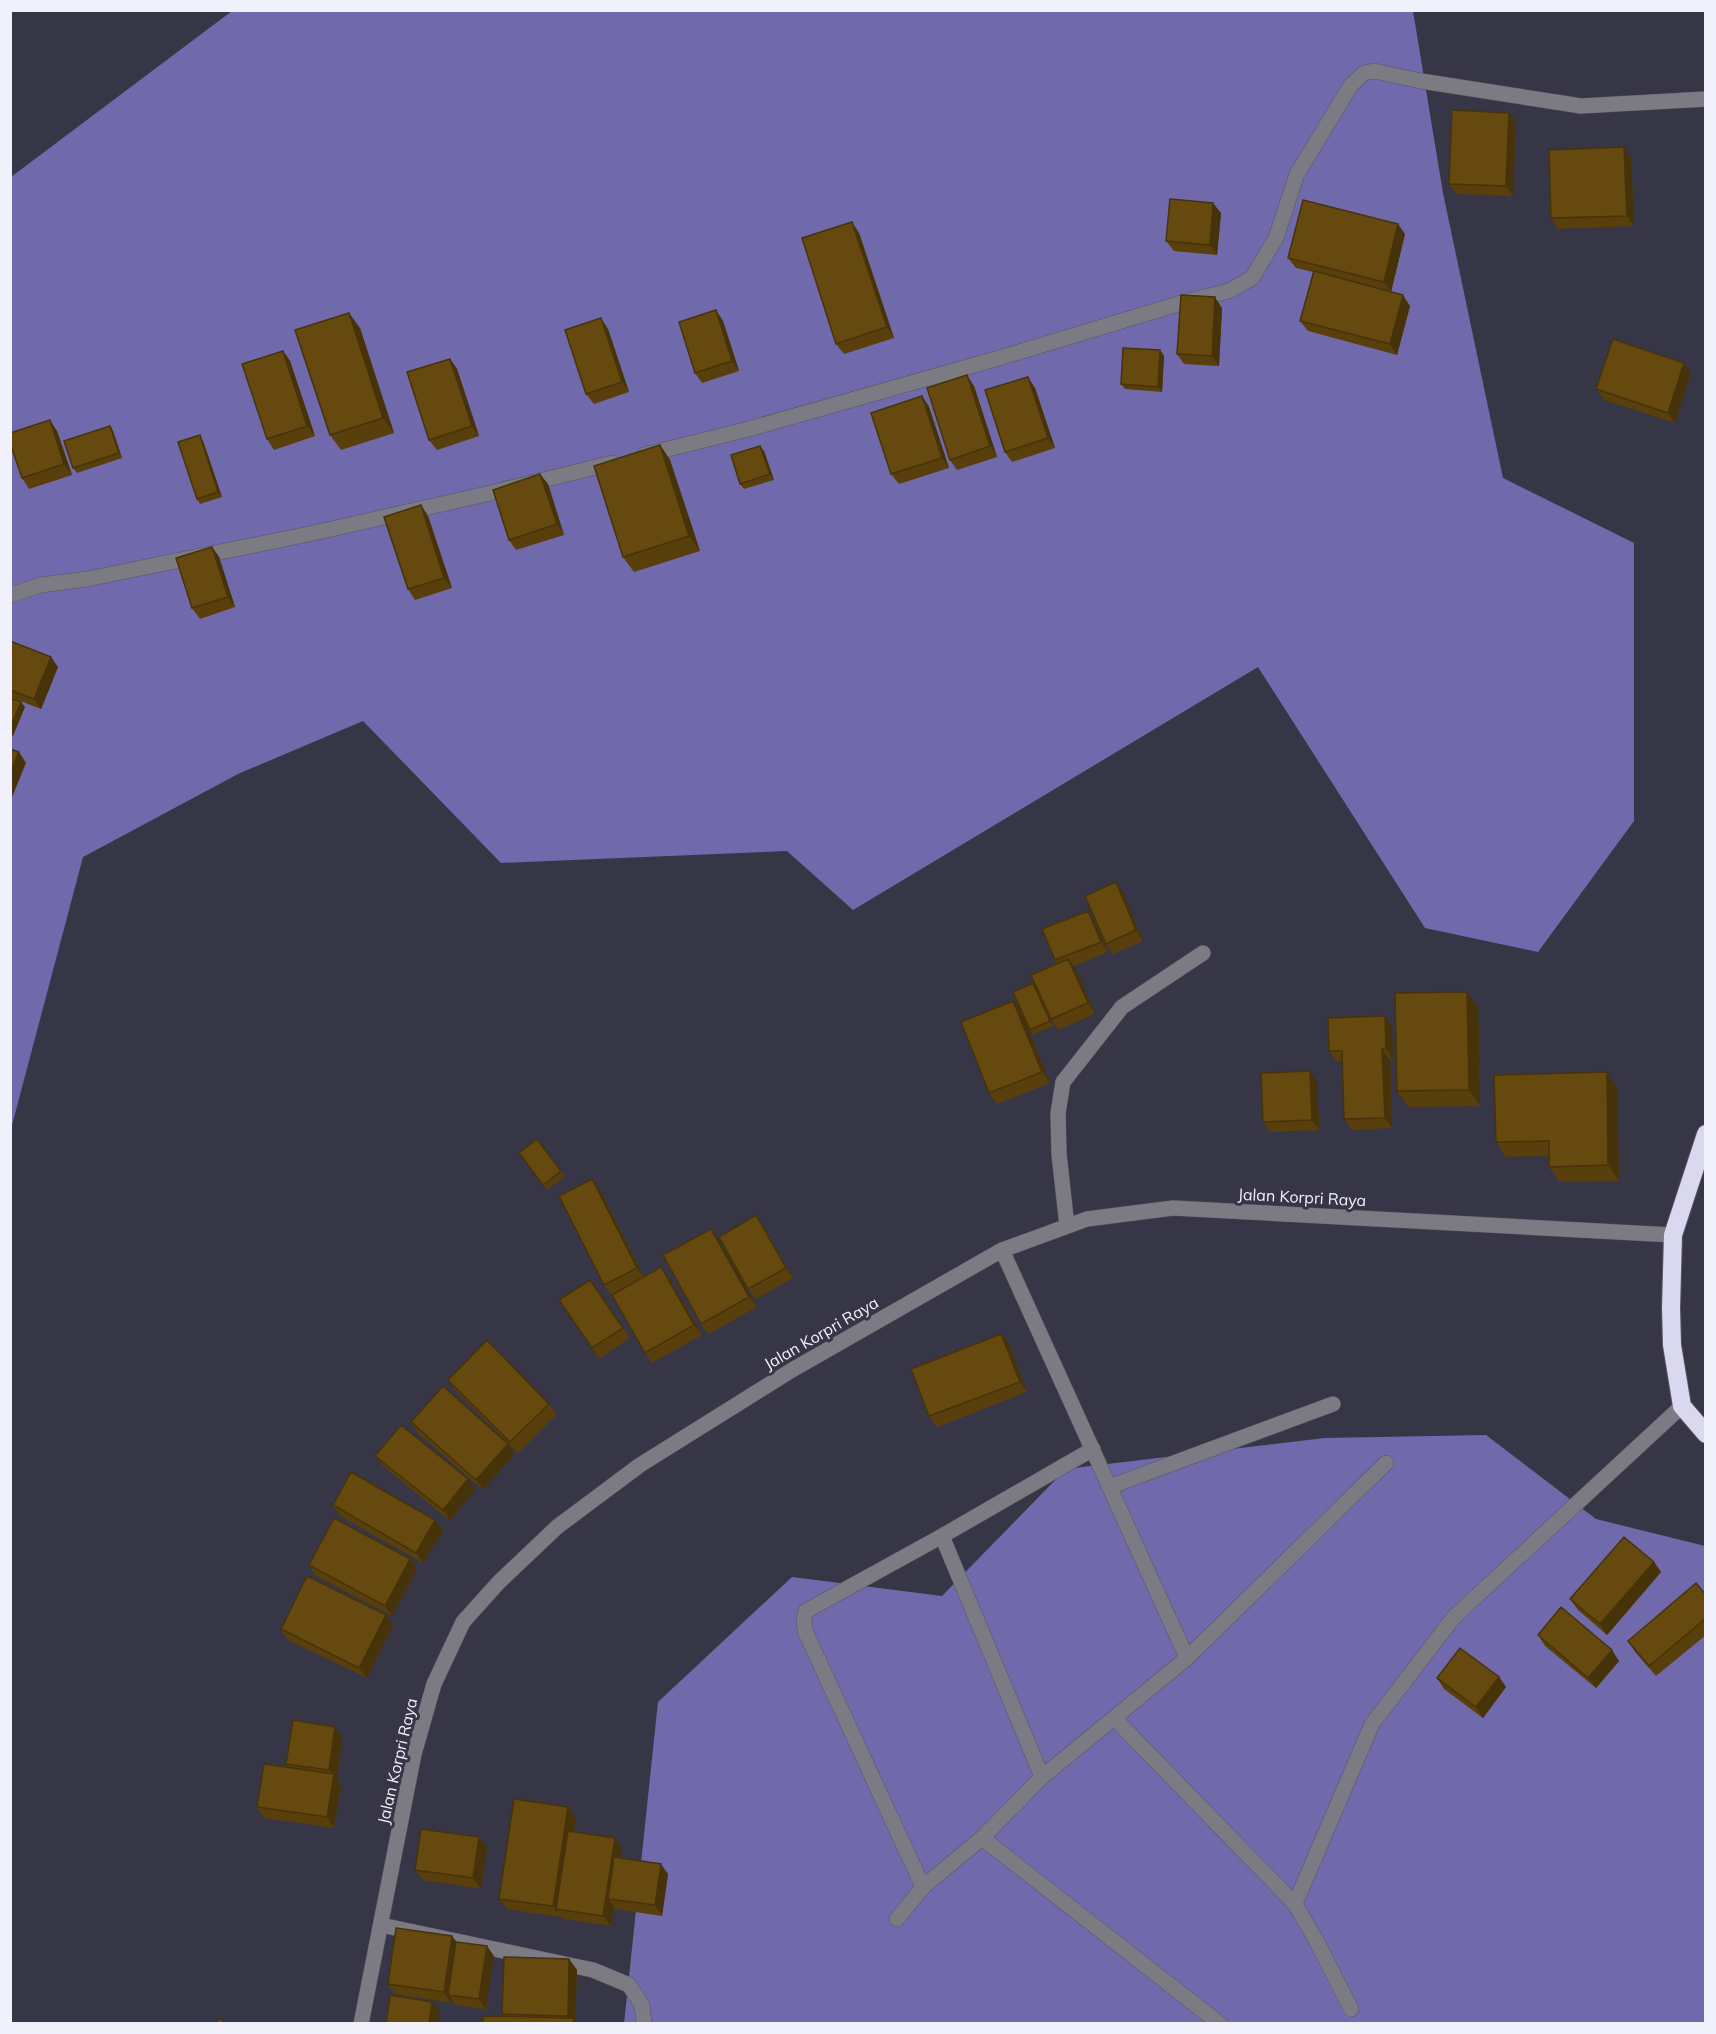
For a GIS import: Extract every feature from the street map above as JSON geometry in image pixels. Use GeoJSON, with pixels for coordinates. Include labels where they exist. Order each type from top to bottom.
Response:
{"type":"FeatureCollection","features":[{"type":"Feature","properties":{"kind":"highway"},"geometry":{"type":"LineString","coordinates":[[1706,1134],[1673,1235],[1671,1308],[1672,1345],[1682,1406],[1706,1434]]}},
{"type":"Feature","properties":{"kind":"street"},"geometry":{"type":"LineString","coordinates":[[10,595],[41,585],[87,579],[309,534],[482,495],[722,436],[1229,291],[1252,278],[1276,238],[1297,174],[1351,85],[1364,73],[1374,71],[1421,81],[1581,106],[1706,99]]}},
{"type":"Feature","properties":{"kind":"street"},"geometry":{"type":"LineString","coordinates":[[1067,1227],[1059,1154],[1058,1113],[1063,1082],[1122,1007],[1203,954]]}},
{"type":"Feature","properties":{"kind":"street","name":"Jalan Korpri Raya"},"geometry":{"type":"LineString","coordinates":[[361,2024],[414,1754],[434,1684],[463,1622],[499,1582],[557,1527],[640,1465],[792,1370],[1002,1250],[1087,1219],[1173,1208],[1673,1235]]}},
{"type":"Feature","properties":{"kind":"street"},"geometry":{"type":"LineString","coordinates":[[1002,1250],[1187,1658]]}},
{"type":"Feature","properties":{"kind":"street"},"geometry":{"type":"LineString","coordinates":[[1110,1487],[1333,1404]]}},
{"type":"Feature","properties":{"kind":"street"},"geometry":{"type":"LineString","coordinates":[[1295,1904],[1372,1724],[1454,1617],[1682,1406]]}},
{"type":"Feature","properties":{"kind":"street"},"geometry":{"type":"LineString","coordinates":[[923,1887],[809,1641],[805,1631],[806,1611],[1093,1449]]}},
{"type":"Feature","properties":{"kind":"street"},"geometry":{"type":"LineString","coordinates":[[897,1919],[923,1887],[982,1838],[1042,1777],[1187,1658],[1386,1463]]}},
{"type":"Feature","properties":{"kind":"street"},"geometry":{"type":"LineString","coordinates":[[942,1536],[1042,1777]]}},
{"type":"Feature","properties":{"kind":"street"},"geometry":{"type":"LineString","coordinates":[[1114,1718],[1295,1904],[1351,2009]]}},
{"type":"Feature","properties":{"kind":"street"},"geometry":{"type":"LineString","coordinates":[[982,1838],[1220,2024]]}},
{"type":"Feature","properties":{"kind":"street"},"geometry":{"type":"LineString","coordinates":[[381,1925],[593,1970],[629,1985],[642,2005],[644,2024]]}},
{"type":"Feature","properties":{"kind":"shaded area"},"geometry":{"type":"Polygon","coordinates":[[[232,11],[1413,11],[1443,193],[1503,478],[1634,543],[1634,821],[1538,952],[1425,928],[1258,667],[853,910],[787,851],[501,863],[363,721],[238,774],[83,857],[11,1129],[11,177],[232,11]]]}},
{"type":"Feature","properties":{"kind":"shaded area"},"geometry":{"type":"Polygon","coordinates":[[[1486,1435],[1596,1519],[1705,1546],[1705,2023],[624,2024],[658,1702],[792,1577],[942,1596],[1066,1469],[1325,1438],[1486,1435]]]}},
{"type":"Feature","properties":{"kind":"building"},"geometry":{"type":"Polygon","coordinates":[[[1452,110],[1509,113],[1506,186],[1449,184],[1452,110]]]}},
{"type":"Feature","properties":{"kind":"building"},"geometry":{"type":"Polygon","coordinates":[[[1624,147],[1627,216],[1551,218],[1549,150],[1624,147]]]}},
{"type":"Feature","properties":{"kind":"building"},"geometry":{"type":"Polygon","coordinates":[[[1170,199],[1213,203],[1210,245],[1166,241],[1170,199]]]}},
{"type":"Feature","properties":{"kind":"building"},"geometry":{"type":"Polygon","coordinates":[[[1303,200],[1398,224],[1384,282],[1288,258],[1303,200]]]}},
{"type":"Feature","properties":{"kind":"building"},"geometry":{"type":"Polygon","coordinates":[[[852,222],[887,327],[836,344],[802,238],[852,222]]]}},
{"type":"Feature","properties":{"kind":"building"},"geometry":{"type":"Polygon","coordinates":[[[1314,271],[1403,295],[1390,344],[1300,321],[1314,271]]]}},
{"type":"Feature","properties":{"kind":"building"},"geometry":{"type":"Polygon","coordinates":[[[1181,295],[1215,297],[1212,356],[1177,354],[1181,295]]]}},
{"type":"Feature","properties":{"kind":"building"},"geometry":{"type":"Polygon","coordinates":[[[716,310],[732,361],[695,373],[679,322],[716,310]]]}},
{"type":"Feature","properties":{"kind":"building"},"geometry":{"type":"Polygon","coordinates":[[[349,313],[383,418],[330,435],[295,330],[349,313]]]}},
{"type":"Feature","properties":{"kind":"building"},"geometry":{"type":"Polygon","coordinates":[[[601,318],[622,382],[586,394],[565,330],[601,318]]]}},
{"type":"Feature","properties":{"kind":"building"},"geometry":{"type":"Polygon","coordinates":[[[1613,339],[1684,363],[1668,413],[1596,389],[1613,339]]]}},
{"type":"Feature","properties":{"kind":"building"},"geometry":{"type":"Polygon","coordinates":[[[1123,348],[1160,350],[1158,387],[1121,384],[1123,348]]]}},
{"type":"Feature","properties":{"kind":"building"},"geometry":{"type":"Polygon","coordinates":[[[283,351],[307,426],[267,439],[242,364],[283,351]]]}},
{"type":"Feature","properties":{"kind":"building"},"geometry":{"type":"Polygon","coordinates":[[[450,359],[472,426],[429,440],[407,372],[450,359]]]}},
{"type":"Feature","properties":{"kind":"building"},"geometry":{"type":"Polygon","coordinates":[[[967,375],[990,446],[950,460],[927,388],[967,375]]]}},
{"type":"Feature","properties":{"kind":"building"},"geometry":{"type":"Polygon","coordinates":[[[1028,377],[1048,438],[1005,452],[985,390],[1028,377]]]}},
{"type":"Feature","properties":{"kind":"building"},"geometry":{"type":"Polygon","coordinates":[[[922,396],[942,458],[891,474],[871,413],[922,396]]]}},
{"type":"Feature","properties":{"kind":"building"},"geometry":{"type":"Polygon","coordinates":[[[50,420],[64,464],[22,478],[10,443],[10,433],[50,420]]]}},
{"type":"Feature","properties":{"kind":"building"},"geometry":{"type":"Polygon","coordinates":[[[110,426],[119,453],[73,468],[64,441],[110,426]]]}},
{"type":"Feature","properties":{"kind":"building"},"geometry":{"type":"Polygon","coordinates":[[[200,435],[218,492],[197,499],[178,442],[200,435]]]}},
{"type":"Feature","properties":{"kind":"building"},"geometry":{"type":"Polygon","coordinates":[[[660,445],[689,536],[623,557],[594,466],[660,445]]]}},
{"type":"Feature","properties":{"kind":"building"},"geometry":{"type":"Polygon","coordinates":[[[760,446],[770,474],[740,484],[731,455],[760,446]]]}},
{"type":"Feature","properties":{"kind":"building"},"geometry":{"type":"Polygon","coordinates":[[[540,474],[557,524],[509,540],[493,490],[540,474]]]}},
{"type":"Feature","properties":{"kind":"building"},"geometry":{"type":"Polygon","coordinates":[[[421,505],[444,578],[408,589],[384,517],[421,505]]]}},
{"type":"Feature","properties":{"kind":"building"},"geometry":{"type":"Polygon","coordinates":[[[212,547],[228,597],[192,608],[176,558],[212,547]]]}},
{"type":"Feature","properties":{"kind":"building"},"geometry":{"type":"Polygon","coordinates":[[[10,641],[51,657],[34,699],[10,690],[10,641]]]}},
{"type":"Feature","properties":{"kind":"building"},"geometry":{"type":"Polygon","coordinates":[[[10,698],[21,702],[10,728],[10,698]]]}},
{"type":"Feature","properties":{"kind":"building"},"geometry":{"type":"Polygon","coordinates":[[[10,749],[19,752],[10,773],[10,749]]]}},
{"type":"Feature","properties":{"kind":"building"},"geometry":{"type":"Polygon","coordinates":[[[1116,882],[1136,930],[1106,944],[1085,896],[1116,882]]]}},
{"type":"Feature","properties":{"kind":"building"},"geometry":{"type":"Polygon","coordinates":[[[1088,911],[1101,942],[1055,960],[1042,929],[1088,911]]]}},
{"type":"Feature","properties":{"kind":"building"},"geometry":{"type":"Polygon","coordinates":[[[1068,959],[1088,1003],[1051,1019],[1031,975],[1068,959]]]}},
{"type":"Feature","properties":{"kind":"building"},"geometry":{"type":"Polygon","coordinates":[[[1033,983],[1050,1021],[1030,1030],[1013,992],[1033,983]]]}},
{"type":"Feature","properties":{"kind":"building"},"geometry":{"type":"Polygon","coordinates":[[[1467,992],[1469,1090],[1397,1091],[1395,993],[1467,992]]]}},
{"type":"Feature","properties":{"kind":"building"},"geometry":{"type":"Polygon","coordinates":[[[1013,1001],[1042,1072],[989,1093],[961,1022],[1013,1001]]]}},
{"type":"Feature","properties":{"kind":"building"},"geometry":{"type":"Polygon","coordinates":[[[1385,1016],[1386,1049],[1382,1049],[1385,1118],[1344,1119],[1342,1051],[1329,1051],[1328,1018],[1385,1016]]]}},
{"type":"Feature","properties":{"kind":"building"},"geometry":{"type":"Polygon","coordinates":[[[1310,1071],[1312,1120],[1263,1122],[1261,1073],[1310,1071]]]}},
{"type":"Feature","properties":{"kind":"building"},"geometry":{"type":"Polygon","coordinates":[[[1607,1072],[1608,1165],[1549,1167],[1549,1141],[1496,1142],[1494,1075],[1607,1072]]]}},
{"type":"Feature","properties":{"kind":"building"},"geometry":{"type":"Polygon","coordinates":[[[537,1139],[561,1171],[543,1185],[519,1153],[537,1139]]]}},
{"type":"Feature","properties":{"kind":"building"},"geometry":{"type":"Polygon","coordinates":[[[592,1179],[637,1268],[604,1285],[559,1196],[592,1179]]]}},
{"type":"Feature","properties":{"kind":"building"},"geometry":{"type":"Polygon","coordinates":[[[756,1215],[786,1268],[748,1289],[719,1237],[756,1215]]]}},
{"type":"Feature","properties":{"kind":"building"},"geometry":{"type":"Polygon","coordinates":[[[711,1229],[749,1297],[701,1324],[663,1255],[711,1229]]]}},
{"type":"Feature","properties":{"kind":"building"},"geometry":{"type":"Polygon","coordinates":[[[661,1267],[694,1325],[645,1353],[612,1295],[661,1267]]]}},
{"type":"Feature","properties":{"kind":"building"},"geometry":{"type":"Polygon","coordinates":[[[590,1280],[623,1328],[592,1348],[559,1300],[590,1280]]]}},
{"type":"Feature","properties":{"kind":"building"},"geometry":{"type":"Polygon","coordinates":[[[1001,1334],[1020,1382],[929,1416],[911,1369],[1001,1334]]]}},
{"type":"Feature","properties":{"kind":"building"},"geometry":{"type":"Polygon","coordinates":[[[487,1340],[549,1404],[510,1442],[448,1380],[487,1340]]]}},
{"type":"Feature","properties":{"kind":"building"},"geometry":{"type":"Polygon","coordinates":[[[443,1386],[508,1444],[476,1480],[411,1422],[443,1386]]]}},
{"type":"Feature","properties":{"kind":"building"},"geometry":{"type":"Polygon","coordinates":[[[401,1425],[468,1479],[443,1510],[375,1456],[401,1425]]]}},
{"type":"Feature","properties":{"kind":"building"},"geometry":{"type":"Polygon","coordinates":[[[351,1472],[435,1520],[416,1553],[333,1505],[351,1472]]]}},
{"type":"Feature","properties":{"kind":"building"},"geometry":{"type":"Polygon","coordinates":[[[334,1518],[410,1559],[385,1606],[309,1565],[334,1518]]]}},
{"type":"Feature","properties":{"kind":"building"},"geometry":{"type":"Polygon","coordinates":[[[1624,1537],[1654,1562],[1600,1624],[1570,1599],[1624,1537]]]}},
{"type":"Feature","properties":{"kind":"building"},"geometry":{"type":"Polygon","coordinates":[[[307,1576],[386,1615],[359,1668],[281,1629],[307,1576]]]}},
{"type":"Feature","properties":{"kind":"building"},"geometry":{"type":"Polygon","coordinates":[[[1696,1583],[1706,1595],[1706,1618],[1649,1666],[1628,1641],[1696,1583]]]}},
{"type":"Feature","properties":{"kind":"building"},"geometry":{"type":"Polygon","coordinates":[[[1561,1607],[1612,1650],[1588,1678],[1538,1635],[1561,1607]]]}},
{"type":"Feature","properties":{"kind":"building"},"geometry":{"type":"Polygon","coordinates":[[[1460,1648],[1499,1677],[1476,1707],[1437,1678],[1460,1648]]]}},
{"type":"Feature","properties":{"kind":"building"},"geometry":{"type":"Polygon","coordinates":[[[293,1720],[335,1727],[329,1770],[286,1764],[293,1720]]]}},
{"type":"Feature","properties":{"kind":"building"},"geometry":{"type":"Polygon","coordinates":[[[264,1764],[334,1774],[327,1817],[257,1807],[264,1764]]]}},
{"type":"Feature","properties":{"kind":"building"},"geometry":{"type":"Polygon","coordinates":[[[514,1799],[568,1807],[553,1906],[499,1899],[514,1799]]]}},
{"type":"Feature","properties":{"kind":"building"},"geometry":{"type":"Polygon","coordinates":[[[421,1829],[479,1837],[473,1878],[415,1870],[421,1829]]]}},
{"type":"Feature","properties":{"kind":"building"},"geometry":{"type":"Polygon","coordinates":[[[568,1831],[615,1838],[603,1916],[556,1909],[568,1831]]]}},
{"type":"Feature","properties":{"kind":"building"},"geometry":{"type":"Polygon","coordinates":[[[614,1857],[661,1864],[655,1905],[608,1899],[614,1857]]]}},
{"type":"Feature","properties":{"kind":"building"},"geometry":{"type":"Polygon","coordinates":[[[396,1928],[452,1936],[444,1992],[388,1984],[396,1928]]]}},
{"type":"Feature","properties":{"kind":"building"},"geometry":{"type":"Polygon","coordinates":[[[456,1942],[487,1946],[479,1999],[448,1995],[456,1942]]]}},
{"type":"Feature","properties":{"kind":"building"},"geometry":{"type":"Polygon","coordinates":[[[504,1957],[569,1959],[568,2016],[502,2014],[504,1957]]]}},
{"type":"Feature","properties":{"kind":"building"},"geometry":{"type":"Polygon","coordinates":[[[390,1995],[432,2002],[429,2024],[386,2024],[390,1995]]]}},
{"type":"Feature","properties":{"kind":"building"},"geometry":{"type":"Polygon","coordinates":[[[483,2016],[574,2018],[573,2024],[483,2024],[483,2016]]]}},
{"type":"Feature","properties":{"kind":"building"},"geometry":{"type":"Polygon","coordinates":[[[221,2018],[225,2024],[214,2024],[221,2018]]]}}]}
